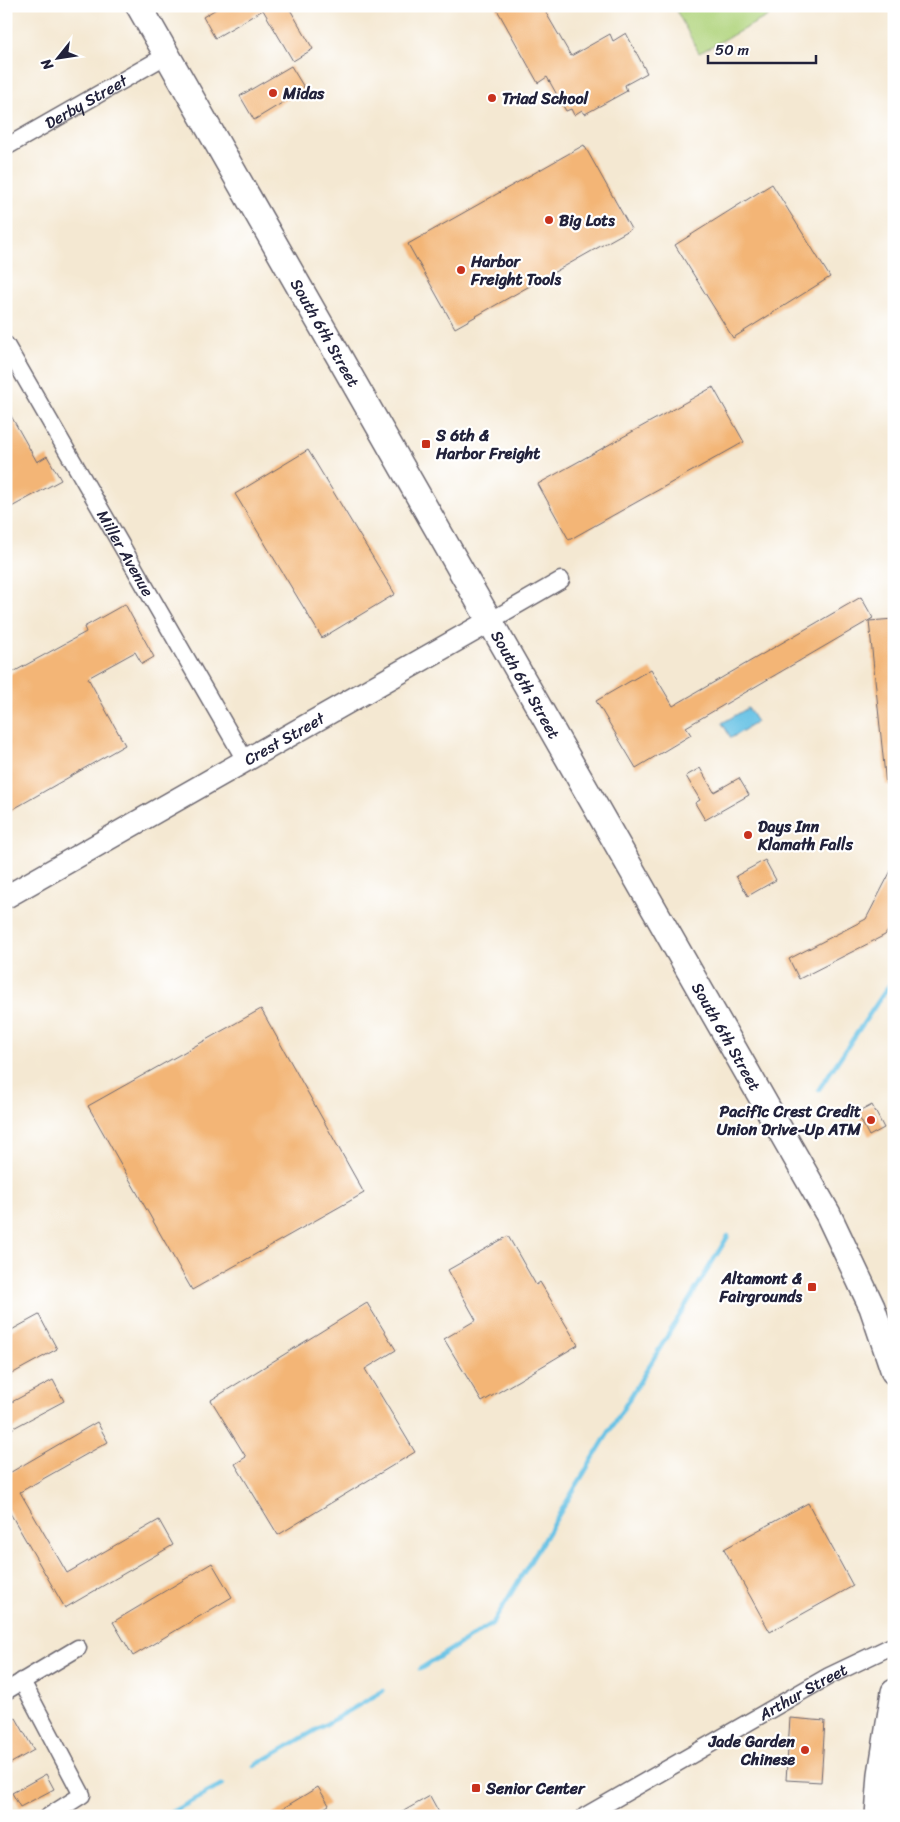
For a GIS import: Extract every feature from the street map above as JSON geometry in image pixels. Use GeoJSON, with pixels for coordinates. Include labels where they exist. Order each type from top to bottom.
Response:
{"type":"FeatureCollection","features":[{"type":"Feature","properties":{"kind":"main road","name":"South 6th Street"},"geometry":{"type":"LineString","coordinates":[[138,6],[828,1214],[872,1307],[893,1364]]}},
{"type":"Feature","properties":{"kind":"main road"},"geometry":{"type":"LineString","coordinates":[[878,1816],[881,1774],[894,1692]]}},
{"type":"Feature","properties":{"kind":"street","name":"Derby Street"},"geometry":{"type":"LineString","coordinates":[[6,148],[167,55]]}},
{"type":"Feature","properties":{"kind":"street","name":"Miller Avenue"},"geometry":{"type":"LineString","coordinates":[[6,345],[245,760]]}},
{"type":"Feature","properties":{"kind":"street","name":"Crest Street"},"geometry":{"type":"LineString","coordinates":[[6,897],[561,580]]}},
{"type":"Feature","properties":{"kind":"street","name":"Arthur Street"},"geometry":{"type":"LineString","coordinates":[[584,1816],[829,1676],[894,1645]]}},
{"type":"Feature","properties":{"kind":"street"},"geometry":{"type":"LineString","coordinates":[[6,1691],[78,1648]]}},
{"type":"Feature","properties":{"kind":"street"},"geometry":{"type":"LineString","coordinates":[[22,1681],[82,1795],[49,1816]]}},
{"type":"Feature","properties":{"kind":"green space"},"geometry":{"type":"Polygon","coordinates":[[[674,6],[787,6],[699,53],[674,6]]]}},
{"type":"Feature","properties":{"kind":"water"},"geometry":{"type":"Polygon","coordinates":[[[748,708],[757,722],[731,738],[722,723],[748,708]]]}},
{"type":"Feature","properties":{"kind":"building"},"geometry":{"type":"Polygon","coordinates":[[[221,6],[288,6],[313,49],[293,61],[263,10],[215,38],[203,17],[221,6]]]}},
{"type":"Feature","properties":{"kind":"building","name":"Triad School"},"geometry":{"type":"Polygon","coordinates":[[[495,6],[542,6],[571,56],[610,34],[613,41],[626,33],[647,73],[625,85],[627,91],[585,114],[582,110],[574,115],[571,109],[566,111],[547,77],[538,83],[495,6]]]}},
{"type":"Feature","properties":{"kind":"building","name":"Midas"},"geometry":{"type":"Polygon","coordinates":[[[291,66],[305,89],[254,120],[240,96],[291,66]]]}},
{"type":"Feature","properties":{"kind":"building","name":"Big Lots"},"geometry":{"type":"Polygon","coordinates":[[[584,145],[631,229],[455,328],[408,244],[584,145]]]}},
{"type":"Feature","properties":{"kind":"building"},"geometry":{"type":"Polygon","coordinates":[[[772,184],[830,277],[733,338],[675,245],[772,184]]]}},
{"type":"Feature","properties":{"kind":"building"},"geometry":{"type":"Polygon","coordinates":[[[713,387],[744,442],[569,540],[538,484],[713,387]]]}},
{"type":"Feature","properties":{"kind":"building"},"geometry":{"type":"Polygon","coordinates":[[[6,407],[37,462],[47,456],[61,480],[6,510],[6,407]]]}},
{"type":"Feature","properties":{"kind":"building"},"geometry":{"type":"Polygon","coordinates":[[[308,450],[395,594],[322,638],[235,494],[308,450]]]}},
{"type":"Feature","properties":{"kind":"building"},"geometry":{"type":"Polygon","coordinates":[[[861,597],[873,618],[686,727],[691,735],[636,768],[596,701],[651,669],[673,706],[861,597]]]}},
{"type":"Feature","properties":{"kind":"building"},"geometry":{"type":"Polygon","coordinates":[[[125,604],[154,657],[142,664],[135,652],[88,678],[125,745],[10,811],[6,805],[6,676],[86,632],[84,627],[125,604]]]}},
{"type":"Feature","properties":{"kind":"building"},"geometry":{"type":"Polygon","coordinates":[[[894,619],[894,784],[886,785],[869,621],[894,619]]]}},
{"type":"Feature","properties":{"kind":"building"},"geometry":{"type":"Polygon","coordinates":[[[700,768],[714,792],[739,778],[749,795],[705,820],[695,803],[700,800],[686,776],[700,768]]]}},
{"type":"Feature","properties":{"kind":"building"},"geometry":{"type":"Polygon","coordinates":[[[765,860],[776,880],[748,896],[736,876],[765,860]]]}},
{"type":"Feature","properties":{"kind":"building"},"geometry":{"type":"Polygon","coordinates":[[[894,865],[894,922],[885,935],[799,979],[789,959],[866,919],[894,865]]]}},
{"type":"Feature","properties":{"kind":"building"},"geometry":{"type":"Polygon","coordinates":[[[261,1009],[364,1193],[192,1290],[88,1106],[261,1009]]]}},
{"type":"Feature","properties":{"kind":"building","name":"Pacific Crest Credit Union Drive-Up ATM"},"geometry":{"type":"Polygon","coordinates":[[[872,1105],[884,1128],[869,1136],[857,1113],[872,1105]]]}},
{"type":"Feature","properties":{"kind":"building"},"geometry":{"type":"Polygon","coordinates":[[[508,1236],[536,1285],[540,1282],[578,1345],[482,1402],[444,1339],[476,1320],[448,1270],[508,1236]]]}},
{"type":"Feature","properties":{"kind":"building"},"geometry":{"type":"Polygon","coordinates":[[[367,1303],[396,1350],[365,1369],[415,1452],[278,1535],[235,1464],[246,1457],[211,1400],[367,1303]]]}},
{"type":"Feature","properties":{"kind":"building"},"geometry":{"type":"Polygon","coordinates":[[[39,1315],[57,1349],[6,1377],[6,1333],[39,1315]]]}},
{"type":"Feature","properties":{"kind":"building"},"geometry":{"type":"Polygon","coordinates":[[[53,1380],[64,1401],[6,1432],[6,1405],[53,1380]]]}},
{"type":"Feature","properties":{"kind":"building"},"geometry":{"type":"Polygon","coordinates":[[[97,1422],[108,1442],[20,1492],[67,1573],[159,1520],[173,1545],[65,1608],[6,1506],[6,1475],[97,1422]]]}},
{"type":"Feature","properties":{"kind":"building"},"geometry":{"type":"Polygon","coordinates":[[[808,1503],[853,1586],[770,1632],[724,1549],[808,1503]]]}},
{"type":"Feature","properties":{"kind":"building"},"geometry":{"type":"Polygon","coordinates":[[[212,1563],[232,1597],[133,1656],[113,1622],[212,1563]]]}},
{"type":"Feature","properties":{"kind":"building"},"geometry":{"type":"Polygon","coordinates":[[[16,1718],[34,1750],[6,1766],[6,1723],[16,1718]]]}},
{"type":"Feature","properties":{"kind":"building","name":"Jade Garden Chinese"},"geometry":{"type":"Polygon","coordinates":[[[790,1718],[825,1721],[821,1782],[786,1780],[790,1718]]]}},
{"type":"Feature","properties":{"kind":"building"},"geometry":{"type":"Polygon","coordinates":[[[46,1774],[54,1789],[20,1807],[12,1793],[46,1774]]]}},
{"type":"Feature","properties":{"kind":"building"},"geometry":{"type":"Polygon","coordinates":[[[318,1787],[329,1805],[311,1816],[270,1816],[318,1787]]]}},
{"type":"Feature","properties":{"kind":"building"},"geometry":{"type":"Polygon","coordinates":[[[430,1796],[441,1816],[395,1816],[430,1796]]]}},
{"type":"Feature","properties":{"kind":"waterway"},"geometry":{"type":"LineString","coordinates":[[819,1089],[894,978]]}},
{"type":"Feature","properties":{"kind":"waterway"},"geometry":{"type":"LineString","coordinates":[[420,1669],[493,1623],[728,1236]]}},
{"type":"Feature","properties":{"kind":"waterway"},"geometry":{"type":"LineString","coordinates":[[254,1766],[383,1691]]}},
{"type":"Feature","properties":{"kind":"waterway"},"geometry":{"type":"LineString","coordinates":[[164,1816],[222,1785]]}},
{"type":"Feature","properties":{"kind":"place","name":"Midas"},"geometry":{"type":"Point","coordinates":[273,93]}},
{"type":"Feature","properties":{"kind":"place","name":"Triad School"},"geometry":{"type":"Point","coordinates":[492,98]}},
{"type":"Feature","properties":{"kind":"place","name":"Big Lots"},"geometry":{"type":"Point","coordinates":[549,220]}},
{"type":"Feature","properties":{"kind":"place","name":"Harbor Freight Tools"},"geometry":{"type":"Point","coordinates":[461,270]}},
{"type":"Feature","properties":{"kind":"place","name":"S 6th & Harbor Freight"},"geometry":{"type":"Point","coordinates":[426,444]}},
{"type":"Feature","properties":{"kind":"place","name":"Days Inn Klamath Falls"},"geometry":{"type":"Point","coordinates":[748,835]}},
{"type":"Feature","properties":{"kind":"place","name":"Pacific Crest Credit Union Drive-Up ATM"},"geometry":{"type":"Point","coordinates":[871,1120]}},
{"type":"Feature","properties":{"kind":"place","name":"Altamont & Fairgrounds"},"geometry":{"type":"Point","coordinates":[812,1287]}},
{"type":"Feature","properties":{"kind":"place","name":"Jade Garden Chinese"},"geometry":{"type":"Point","coordinates":[805,1750]}},
{"type":"Feature","properties":{"kind":"place","name":"Senior Center"},"geometry":{"type":"Point","coordinates":[476,1788]}}]}
